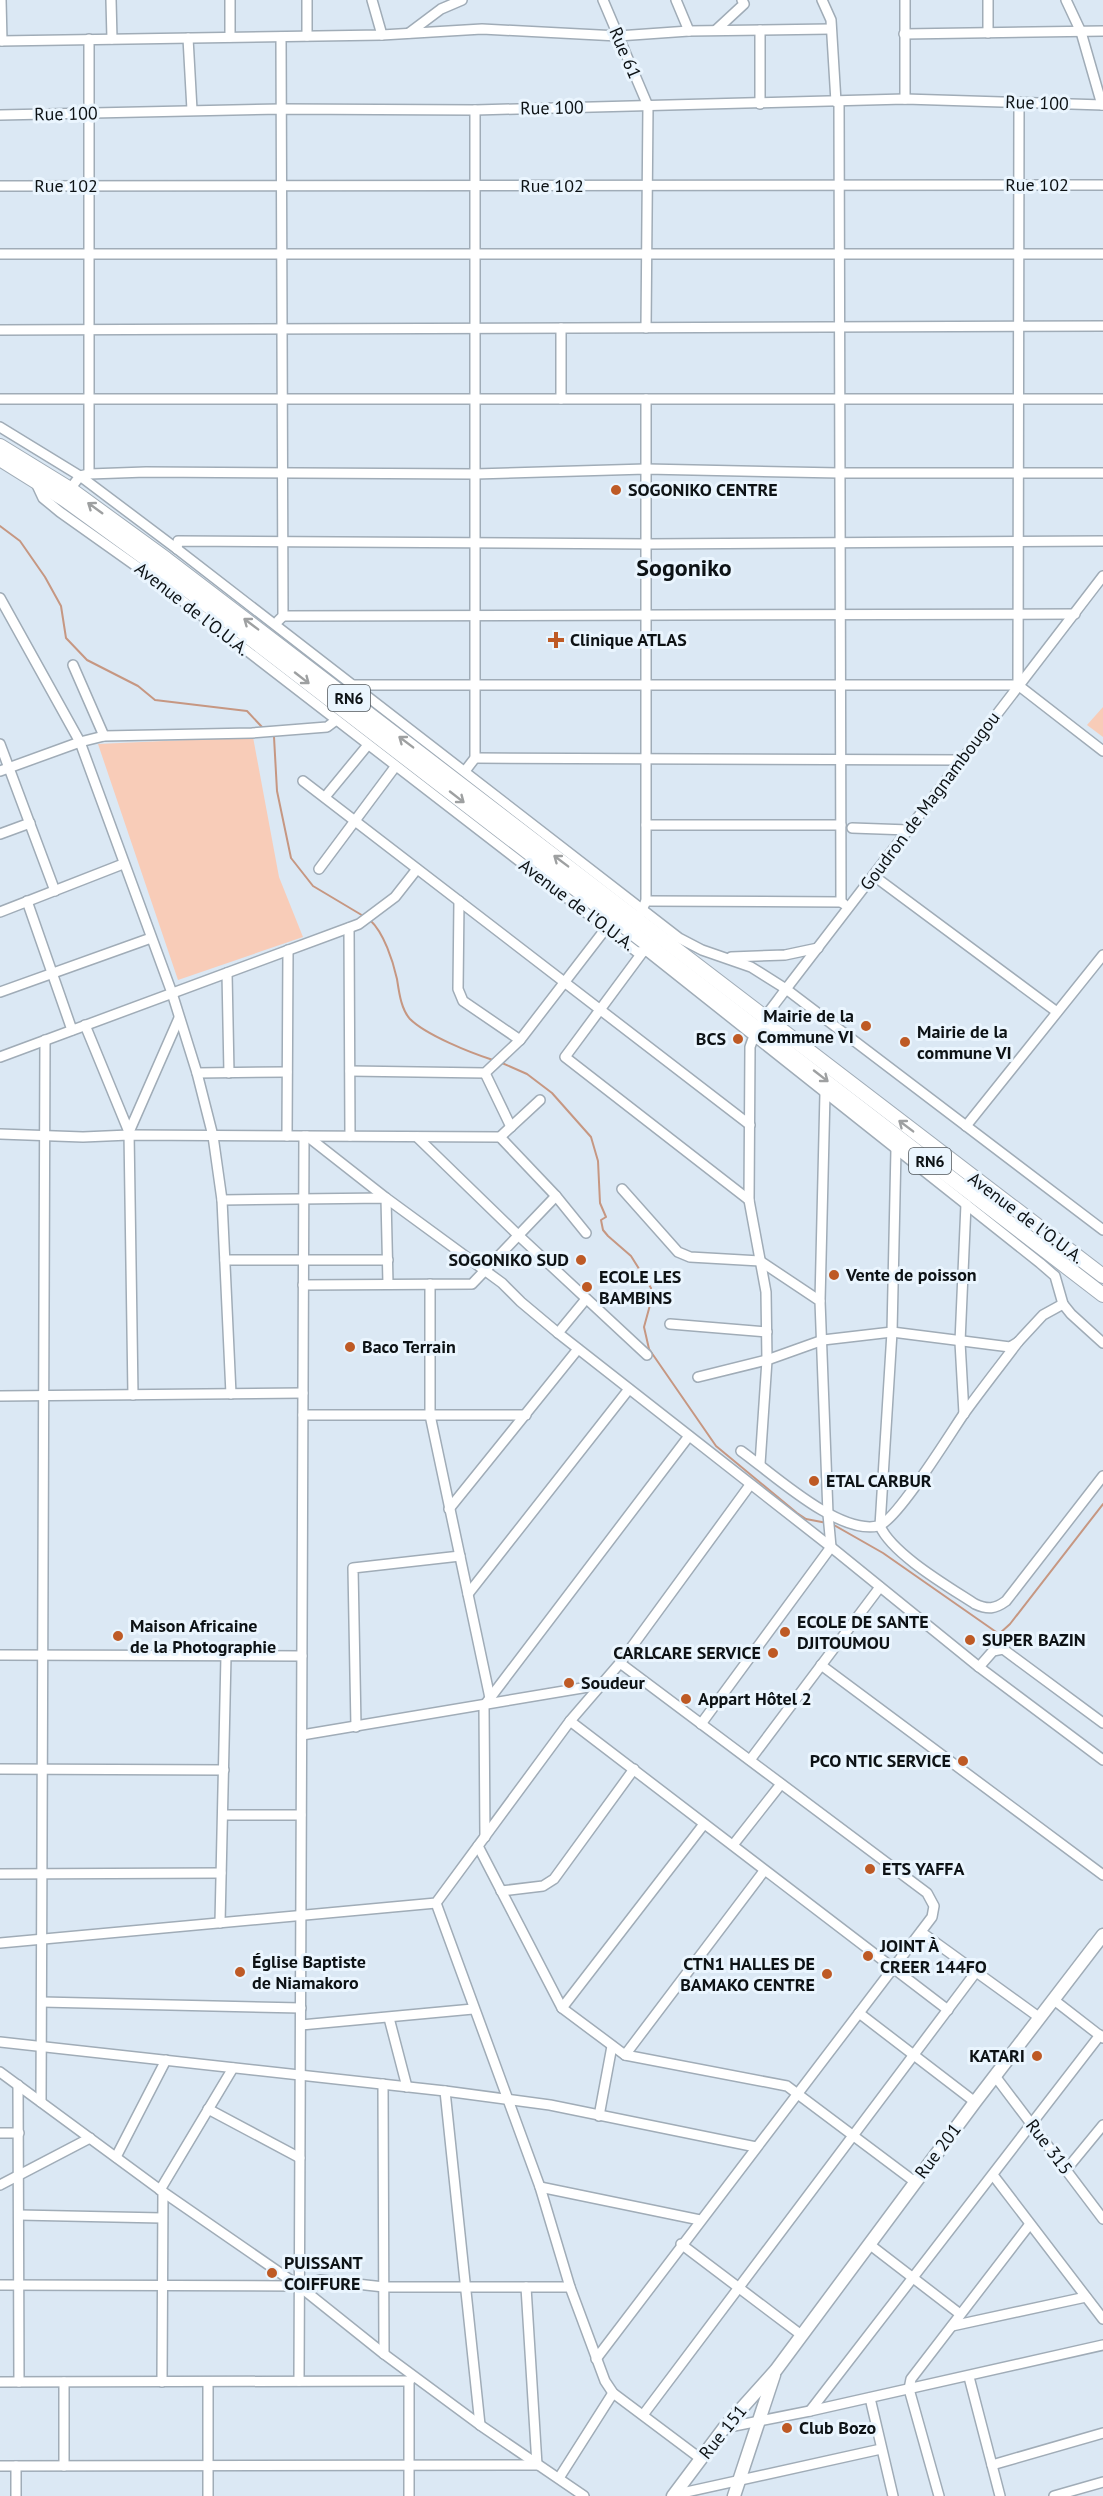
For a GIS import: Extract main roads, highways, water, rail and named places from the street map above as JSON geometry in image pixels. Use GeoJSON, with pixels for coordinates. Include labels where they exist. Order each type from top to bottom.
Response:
{"type":"FeatureCollection","features":[{"type":"Feature","properties":{"kind":"highway","name":"Avenue de l'O.U.A."},"geometry":{"type":"LineString","coordinates":[[0,446],[70,489],[166,559],[638,915],[759,1027],[1103,1294]]}},
{"type":"Feature","properties":{"kind":"highway","name":"Avenue de l'O.U.A."},"geometry":{"type":"LineString","coordinates":[[0,459],[64,499],[638,915]]}},
{"type":"Feature","properties":{"kind":"highway","name":"Avenue de l'O.U.A."},"geometry":{"type":"LineString","coordinates":[[759,1027],[1103,1276]]}},
{"type":"Feature","properties":{"kind":"main road","name":"Rue 201"},"geometry":{"type":"LineString","coordinates":[[776,2370],[800,2334],[975,2102],[1054,2000],[1098,1950],[1103,1935]]}},
{"type":"Feature","properties":{"kind":"main road"},"geometry":{"type":"LineString","coordinates":[[734,2496],[776,2370]]}},
{"type":"Feature","properties":{"kind":"main road","name":"Rue 151"},"geometry":{"type":"LineString","coordinates":[[673,2496],[724,2428],[776,2370]]}},
{"type":"Feature","properties":{"kind":"waterway"},"geometry":{"type":"LineString","coordinates":[[0,526],[20,541],[45,577],[61,606],[66,638],[87,660],[138,686],[155,700],[247,711],[262,727]]}},
{"type":"Feature","properties":{"kind":"waterway"},"geometry":{"type":"LineString","coordinates":[[274,737],[277,791],[291,858],[313,886],[365,917]]}},
{"type":"Feature","properties":{"kind":"waterway"},"geometry":{"type":"LineString","coordinates":[[370,920],[380,932],[387,948],[402,1005],[410,1019],[437,1037],[493,1060]]}},
{"type":"Feature","properties":{"kind":"waterway"},"geometry":{"type":"LineString","coordinates":[[502,1063],[527,1074],[552,1093],[591,1137],[598,1161],[600,1203],[606,1217],[601,1220],[603,1230],[631,1256],[651,1288],[650,1305],[644,1327],[649,1349],[716,1446],[797,1513],[806,1519],[827,1523]]}},
{"type":"Feature","properties":{"kind":"waterway"},"geometry":{"type":"LineString","coordinates":[[832,1524],[883,1553],[999,1634],[1010,1624],[1103,1504]]}},
{"type":"Feature","properties":{"kind":"place","name":"SOGONIKO CENTRE"},"geometry":{"type":"Point","coordinates":[616,490]}},
{"type":"Feature","properties":{"kind":"place","name":"Clinique ATLAS"},"geometry":{"type":"Point","coordinates":[556,640]}},
{"type":"Feature","properties":{"kind":"place","name":"Mairie de la Commune VI"},"geometry":{"type":"Point","coordinates":[866,1026]}},
{"type":"Feature","properties":{"kind":"place","name":"BCS"},"geometry":{"type":"Point","coordinates":[738,1039]}},
{"type":"Feature","properties":{"kind":"place","name":"Mairie de la commune VI"},"geometry":{"type":"Point","coordinates":[905,1042]}},
{"type":"Feature","properties":{"kind":"place","name":"SOGONIKO SUD"},"geometry":{"type":"Point","coordinates":[581,1260]}},
{"type":"Feature","properties":{"kind":"place","name":"Vente de poisson"},"geometry":{"type":"Point","coordinates":[834,1275]}},
{"type":"Feature","properties":{"kind":"place","name":"ECOLE LES BAMBINS"},"geometry":{"type":"Point","coordinates":[587,1287]}},
{"type":"Feature","properties":{"kind":"place","name":"Baco Terrain"},"geometry":{"type":"Point","coordinates":[350,1347]}},
{"type":"Feature","properties":{"kind":"place","name":"ETAL CARBUR"},"geometry":{"type":"Point","coordinates":[814,1481]}},
{"type":"Feature","properties":{"kind":"place","name":"ECOLE DE SANTE DJITOUMOU"},"geometry":{"type":"Point","coordinates":[785,1632]}},
{"type":"Feature","properties":{"kind":"place","name":"Maison Africaine de la Photographie"},"geometry":{"type":"Point","coordinates":[118,1636]}},
{"type":"Feature","properties":{"kind":"place","name":"SUPER BAZIN"},"geometry":{"type":"Point","coordinates":[970,1640]}},
{"type":"Feature","properties":{"kind":"place","name":"CARLCARE SERVICE"},"geometry":{"type":"Point","coordinates":[773,1653]}},
{"type":"Feature","properties":{"kind":"place","name":"Soudeur"},"geometry":{"type":"Point","coordinates":[569,1683]}},
{"type":"Feature","properties":{"kind":"place","name":"Appart Hôtel 2"},"geometry":{"type":"Point","coordinates":[686,1699]}},
{"type":"Feature","properties":{"kind":"place","name":"PCO NTIC SERVICE"},"geometry":{"type":"Point","coordinates":[963,1761]}},
{"type":"Feature","properties":{"kind":"place","name":"ETS YAFFA"},"geometry":{"type":"Point","coordinates":[870,1869]}},
{"type":"Feature","properties":{"kind":"place","name":"JOINT À CREER 144FO"},"geometry":{"type":"Point","coordinates":[868,1956]}},
{"type":"Feature","properties":{"kind":"place","name":"Église Baptiste de Niamakoro"},"geometry":{"type":"Point","coordinates":[240,1972]}},
{"type":"Feature","properties":{"kind":"place","name":"CTN1 HALLES DE BAMAKO CENTRE"},"geometry":{"type":"Point","coordinates":[827,1974]}},
{"type":"Feature","properties":{"kind":"place","name":"KATARI"},"geometry":{"type":"Point","coordinates":[1037,2056]}},
{"type":"Feature","properties":{"kind":"place","name":"PUISSANT COIFFURE"},"geometry":{"type":"Point","coordinates":[272,2273]}},
{"type":"Feature","properties":{"kind":"place","name":"Club Bozo"},"geometry":{"type":"Point","coordinates":[787,2428]}},
{"type":"Feature","properties":{"kind":"district","name":"Sogoniko"},"geometry":{"type":"Point","coordinates":[684,568]}}]}
